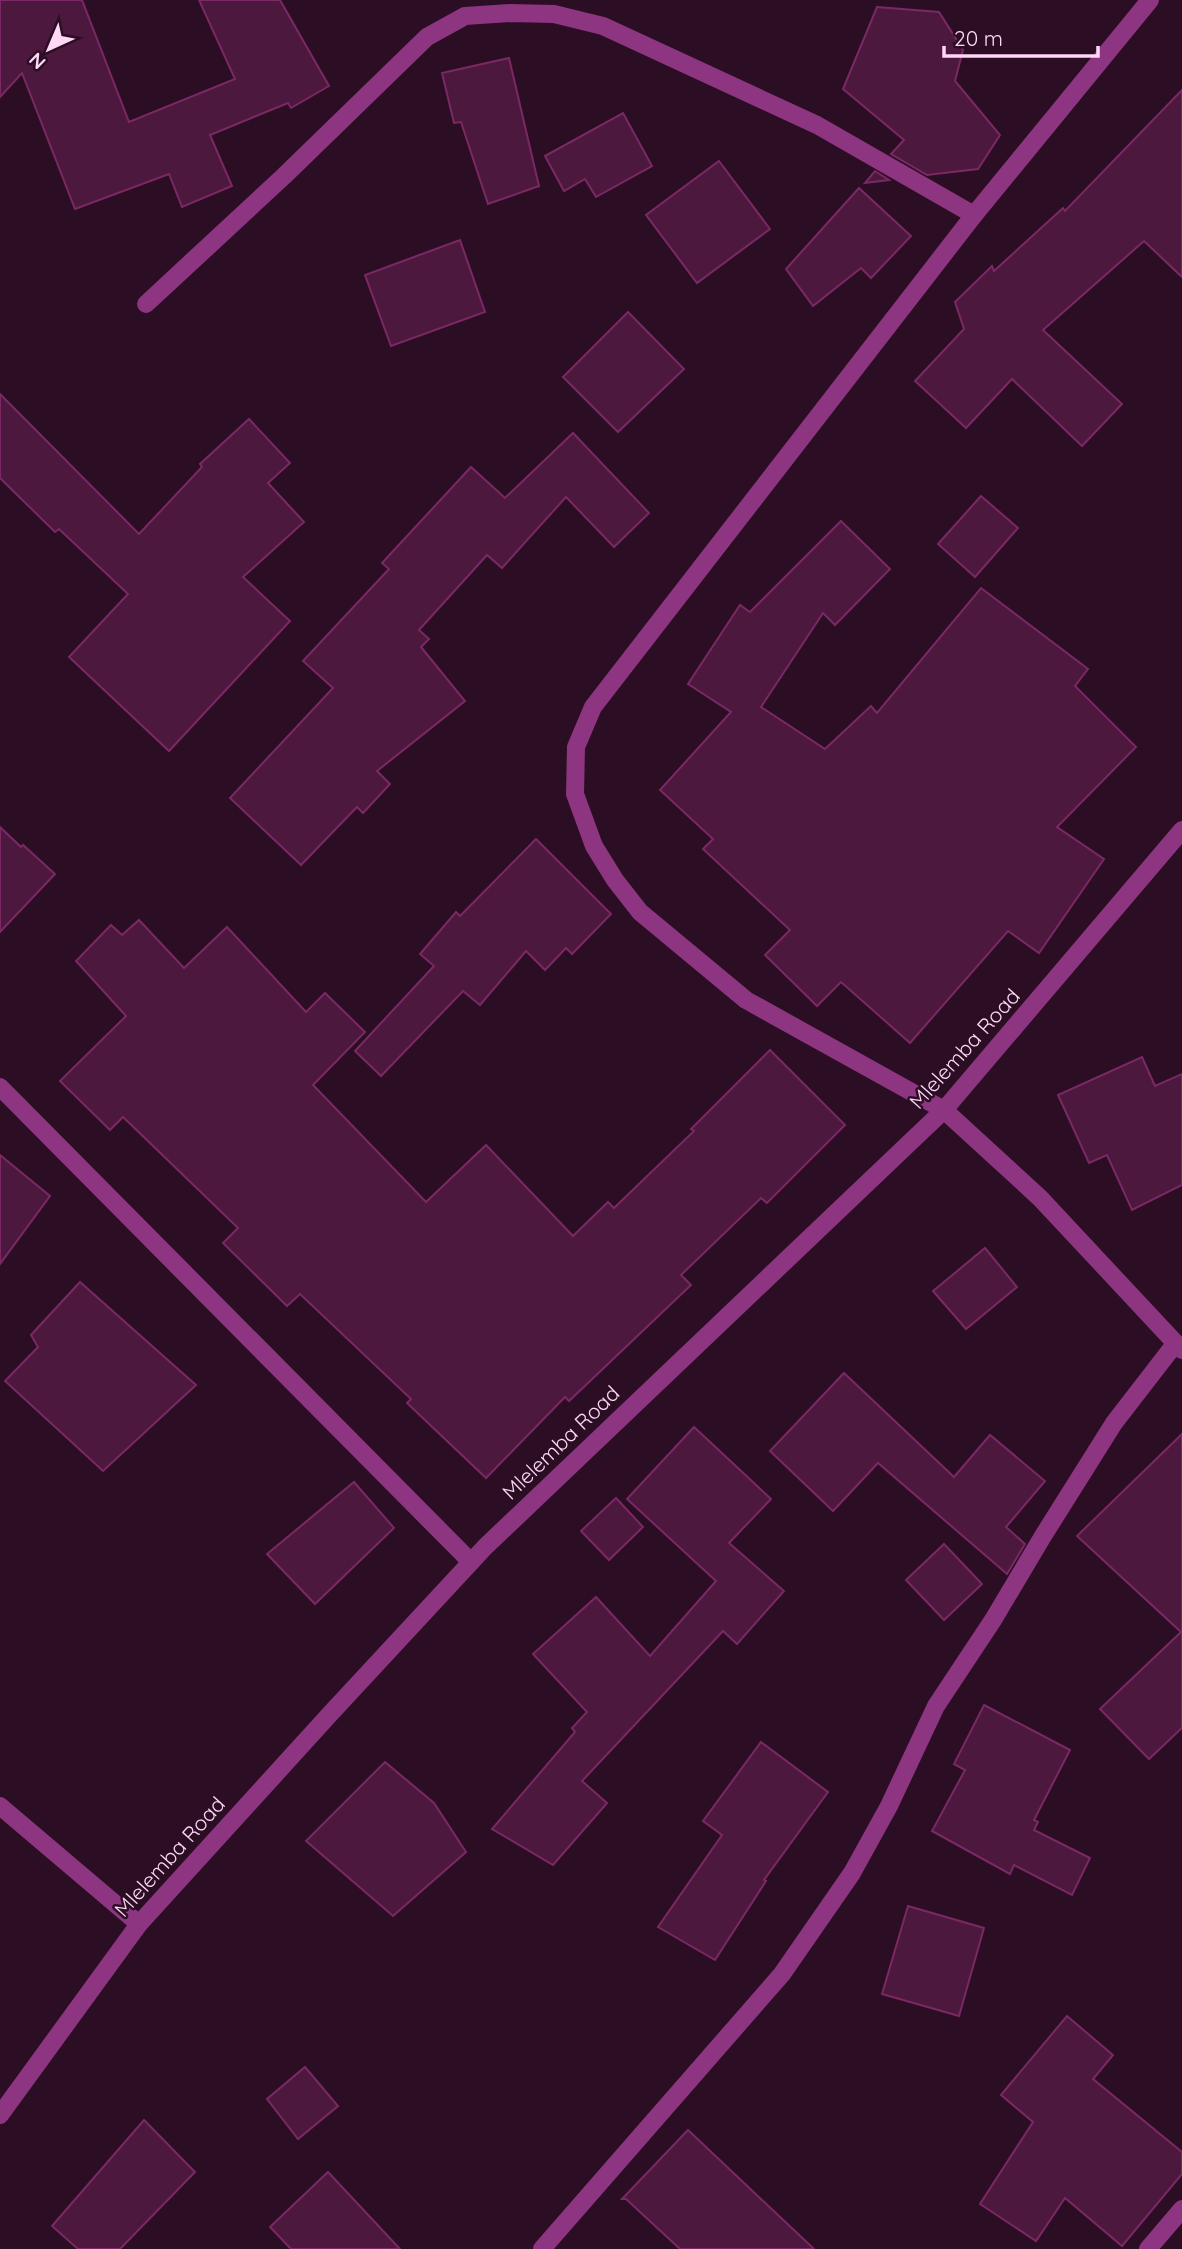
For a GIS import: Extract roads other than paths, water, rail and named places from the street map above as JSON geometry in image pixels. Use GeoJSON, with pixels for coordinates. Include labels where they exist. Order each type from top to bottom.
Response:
{"type":"FeatureCollection","features":[{"type":"Feature","properties":{"kind":"street"},"geometry":{"type":"LineString","coordinates":[[542,2249],[782,1974],[852,1872],[889,1806],[936,1706],[993,1620],[1043,1535],[1114,1423],[1179,1347],[1040,1198],[944,1110],[746,1000],[640,912],[615,880],[594,846],[575,794],[576,747],[593,707],[974,215],[1150,0]]}},
{"type":"Feature","properties":{"kind":"street"},"geometry":{"type":"LineString","coordinates":[[146,304],[284,176],[426,37],[465,16],[554,14],[603,26],[817,125],[974,215]]}},
{"type":"Feature","properties":{"kind":"street","name":"Mlelemba Road"},"geometry":{"type":"LineString","coordinates":[[0,2115],[139,1924],[471,1562],[944,1110],[1182,830]]}},
{"type":"Feature","properties":{"kind":"street"},"geometry":{"type":"LineString","coordinates":[[0,1087],[471,1562]]}},
{"type":"Feature","properties":{"kind":"street"},"geometry":{"type":"LineString","coordinates":[[0,1806],[139,1924]]}},
{"type":"Feature","properties":{"kind":"street"},"geometry":{"type":"LineString","coordinates":[[1148,2249],[1182,2209]]}}]}
